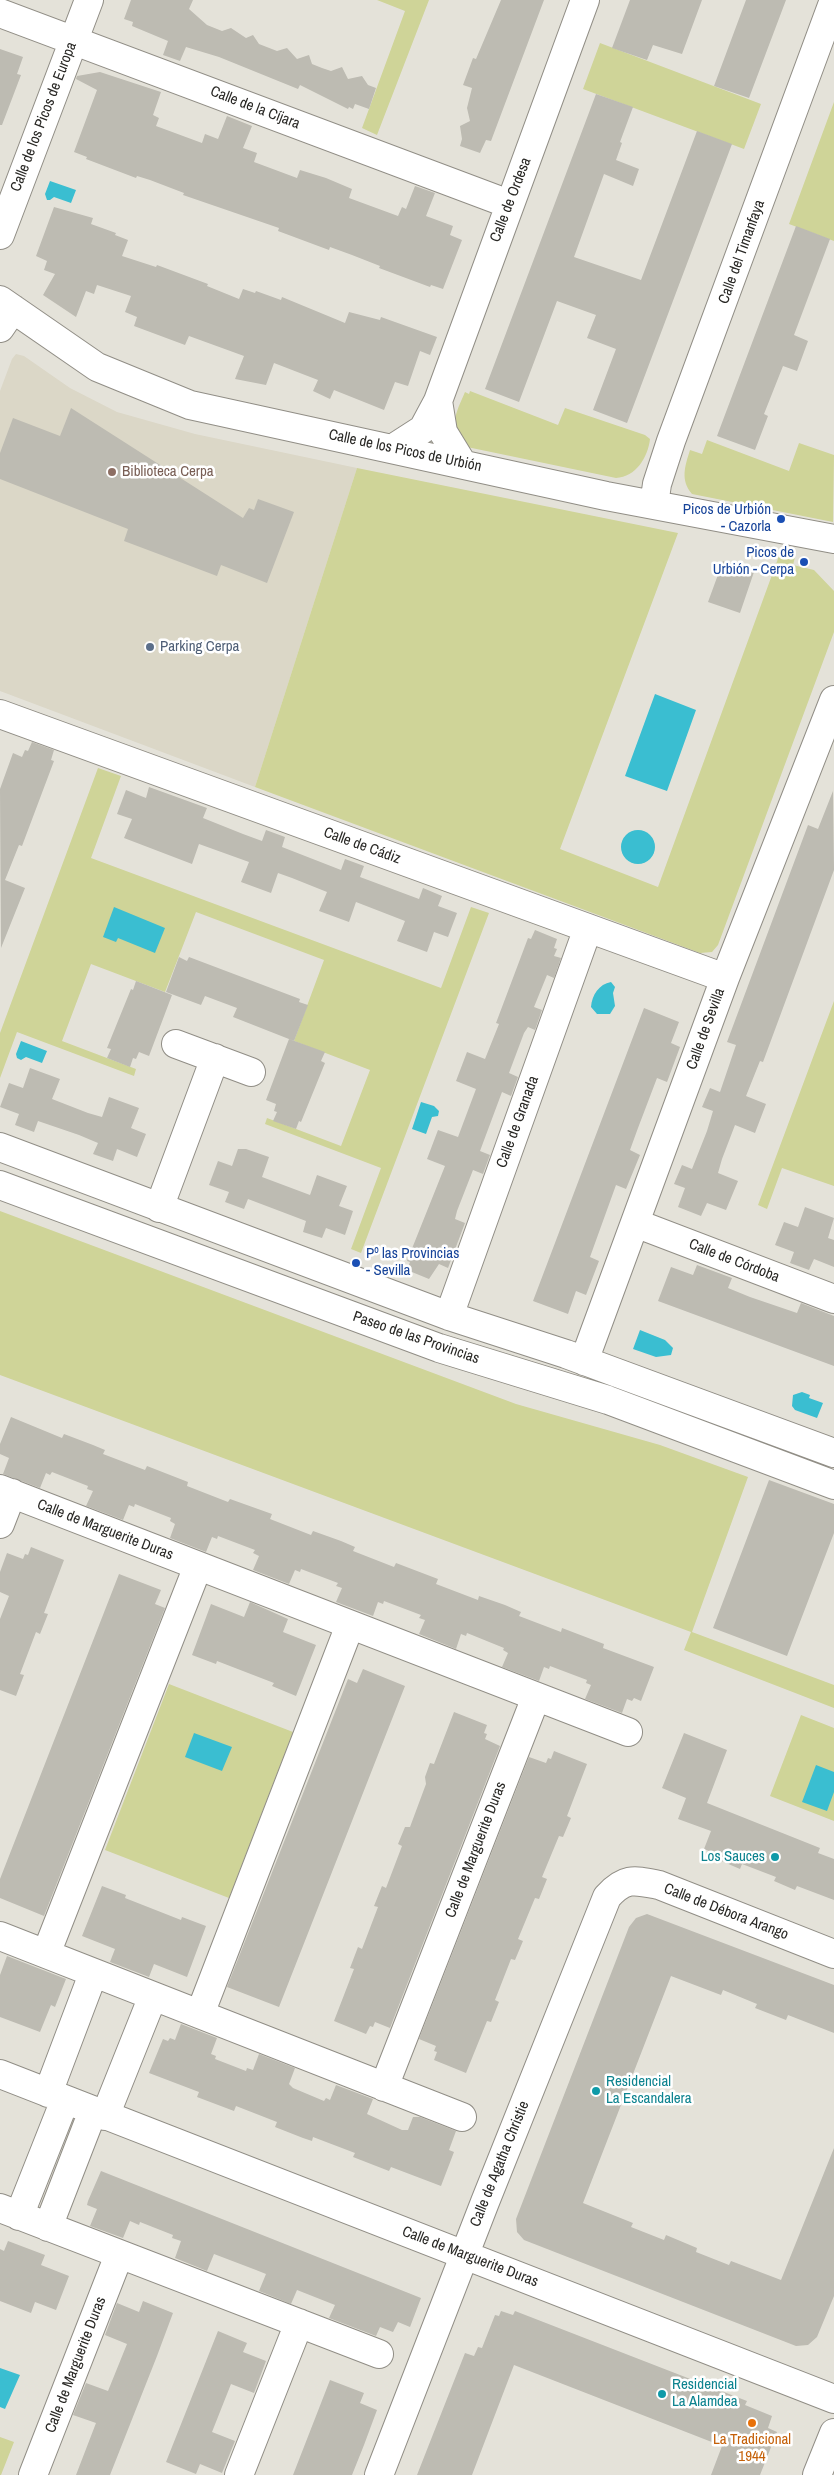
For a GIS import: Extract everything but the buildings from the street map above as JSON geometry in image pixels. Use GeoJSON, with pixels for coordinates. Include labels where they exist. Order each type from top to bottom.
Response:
{"type":"FeatureCollection","features":[{"type":"Feature","properties":{"kind":"street","name":"Calle de los Picos de Europa"},"geometry":{"type":"LineString","coordinates":[[0,235],[88,0]]}},
{"type":"Feature","properties":{"kind":"street","name":"Calle de Ordesa"},"geometry":{"type":"LineString","coordinates":[[392,449],[422,429],[438,401],[585,0]]}},
{"type":"Feature","properties":{"kind":"street","name":"Calle del Timanfaya"},"geometry":{"type":"LineString","coordinates":[[654,505],[657,484],[672,441],[834,0]]}},
{"type":"Feature","properties":{"kind":"street","name":"Calle de la Cíjara"},"geometry":{"type":"LineString","coordinates":[[0,14],[509,204]]}},
{"type":"Feature","properties":{"kind":"street","name":"Calle de los Picos de Urbión"},"geometry":{"type":"LineString","coordinates":[[4,312],[97,367],[190,405],[654,505],[834,539]]}},
{"type":"Feature","properties":{"kind":"street","name":"Calle de Ordesa"},"geometry":{"type":"LineString","coordinates":[[438,401],[443,432],[462,463]]}},
{"type":"Feature","properties":{"kind":"street","name":"Calle de Sevilla"},"geometry":{"type":"LineString","coordinates":[[584,1361],[725,978],[834,700]]}},
{"type":"Feature","properties":{"kind":"street","name":"Calle de Cádiz"},"geometry":{"type":"LineString","coordinates":[[2,723],[588,928],[725,978]]}},
{"type":"Feature","properties":{"kind":"street","name":"Calle de Granada"},"geometry":{"type":"LineString","coordinates":[[449,1316],[588,928]]}},
{"type":"Feature","properties":{"kind":"street"},"geometry":{"type":"LineString","coordinates":[[176,1044],[251,1072]]}},
{"type":"Feature","properties":{"kind":"street"},"geometry":{"type":"LineString","coordinates":[[159,1208],[215,1058]]}},
{"type":"Feature","properties":{"kind":"street","name":"Paseo de las Provincias"},"geometry":{"type":"LineString","coordinates":[[0,1147],[449,1316],[584,1361],[834,1453]]}},
{"type":"Feature","properties":{"kind":"street","name":"Paseo de las Provincias"},"geometry":{"type":"LineString","coordinates":[[0,1185],[439,1348],[608,1400],[834,1485]]}},
{"type":"Feature","properties":{"kind":"street","name":"Calle de Córdoba"},"geometry":{"type":"LineString","coordinates":[[635,1223],[834,1299]]}},
{"type":"Feature","properties":{"kind":"street","name":"Calle de Marguerite Duras"},"geometry":{"type":"LineString","coordinates":[[0,1524],[6,1491],[628,1732]]}},
{"type":"Feature","properties":{"kind":"street"},"geometry":{"type":"LineString","coordinates":[[46,1954],[198,1566]]}},
{"type":"Feature","properties":{"kind":"street"},"geometry":{"type":"LineString","coordinates":[[200,2014],[350,1625]]}},
{"type":"Feature","properties":{"kind":"street","name":"Calle de Marguerite Duras"},"geometry":{"type":"LineString","coordinates":[[384,2087],[536,1697]]}},
{"type":"Feature","properties":{"kind":"street","name":"Calle de Débora Arango"},"geometry":{"type":"LineString","coordinates":[[617,1885],[634,1880],[658,1885],[834,1954]]}},
{"type":"Feature","properties":{"kind":"street","name":"Calle de Agatha Christie"},"geometry":{"type":"LineString","coordinates":[[379,2475],[598,1914],[607,1897],[617,1885]]}},
{"type":"Feature","properties":{"kind":"street"},"geometry":{"type":"LineString","coordinates":[[0,1936],[462,2117]]}},
{"type":"Feature","properties":{"kind":"street"},"geometry":{"type":"LineString","coordinates":[[94,1974],[56,2096],[10,2212],[379,2354]]}},
{"type":"Feature","properties":{"kind":"street"},"geometry":{"type":"LineString","coordinates":[[48,2227],[153,1996]]}},
{"type":"Feature","properties":{"kind":"street","name":"Calle de Marguerite Duras"},"geometry":{"type":"LineString","coordinates":[[0,2074],[464,2256],[834,2398]]}},
{"type":"Feature","properties":{"kind":"street","name":"Calle de Marguerite Duras"},"geometry":{"type":"LineString","coordinates":[[33,2475],[119,2255]]}},
{"type":"Feature","properties":{"kind":"street"},"geometry":{"type":"LineString","coordinates":[[238,2475],[299,2323]]}},
{"type":"Feature","properties":{"kind":"street"},"geometry":{"type":"LineString","coordinates":[[817,2475],[834,2433]]}},
{"type":"Feature","properties":{"kind":"shaded area"},"geometry":{"type":"Polygon","coordinates":[[[16,354],[24,356],[70,388],[117,412],[195,434],[357,468],[255,787],[0,691],[0,391],[12,359],[16,354]]]}},
{"type":"Feature","properties":{"kind":"green space"},"geometry":{"type":"Polygon","coordinates":[[[377,0],[429,0],[377,135],[362,128],[405,11],[377,0]]]}},
{"type":"Feature","properties":{"kind":"green space"},"geometry":{"type":"Polygon","coordinates":[[[600,43],[761,104],[744,149],[583,89],[600,43]]]}},
{"type":"Feature","properties":{"kind":"green space"},"geometry":{"type":"Polygon","coordinates":[[[834,102],[834,241],[789,224],[834,102]]]}},
{"type":"Feature","properties":{"kind":"green space"},"geometry":{"type":"Polygon","coordinates":[[[470,391],[558,425],[565,408],[645,435],[650,439],[647,453],[635,470],[623,477],[616,478],[467,447],[457,434],[455,421],[465,392],[469,394],[470,391]]]}},
{"type":"Feature","properties":{"kind":"green space"},"geometry":{"type":"Polygon","coordinates":[[[707,440],[789,471],[799,443],[834,455],[833,522],[692,494],[688,489],[685,478],[690,450],[702,454],[707,440]]]}},
{"type":"Feature","properties":{"kind":"green space"},"geometry":{"type":"Polygon","coordinates":[[[357,468],[678,533],[560,849],[658,887],[780,553],[795,557],[793,565],[814,570],[834,591],[834,632],[718,945],[712,952],[700,953],[255,787],[357,468]]]}},
{"type":"Feature","properties":{"kind":"green space"},"geometry":{"type":"Polygon","coordinates":[[[98,768],[121,776],[91,858],[441,988],[471,907],[489,913],[361,1253],[351,1249],[381,1168],[265,1124],[267,1118],[341,1146],[370,1070],[294,1041],[324,960],[196,912],[165,992],[91,964],[62,1041],[136,1069],[134,1076],[17,1032],[0,1078],[0,1033],[98,768]]]}},
{"type":"Feature","properties":{"kind":"green space"},"geometry":{"type":"Polygon","coordinates":[[[834,1001],[834,1186],[782,1168],[767,1209],[758,1205],[834,1001]]]}},
{"type":"Feature","properties":{"kind":"green space"},"geometry":{"type":"Polygon","coordinates":[[[0,1211],[516,1404],[660,1445],[748,1477],[692,1632],[834,1685],[834,1708],[684,1650],[691,1632],[0,1375],[0,1211]]]}},
{"type":"Feature","properties":{"kind":"green space"},"geometry":{"type":"Polygon","coordinates":[[[169,1684],[293,1732],[229,1898],[105,1850],[169,1684]]]}},
{"type":"Feature","properties":{"kind":"green space"},"geometry":{"type":"Polygon","coordinates":[[[801,1715],[834,1728],[834,1821],[770,1796],[801,1715]]]}},
{"type":"Feature","properties":{"kind":"green space"},"geometry":{"type":"Polygon","coordinates":[[[0,2437],[14,2442],[1,2475],[0,2475],[0,2437]]]}},
{"type":"Feature","properties":{"kind":"water"},"geometry":{"type":"Polygon","coordinates":[[[50,181],[76,190],[71,203],[54,197],[47,200],[45,194],[50,181]]]}},
{"type":"Feature","properties":{"kind":"water"},"geometry":{"type":"Polygon","coordinates":[[[655,694],[696,710],[667,791],[625,776],[655,694]]]}},
{"type":"Feature","properties":{"kind":"water"},"geometry":{"type":"Polygon","coordinates":[[[638,830],[645,831],[650,835],[654,840],[654,854],[650,859],[645,863],[638,864],[631,863],[626,859],[622,854],[621,847],[622,840],[626,835],[631,831],[638,830]]]}},
{"type":"Feature","properties":{"kind":"water"},"geometry":{"type":"Polygon","coordinates":[[[114,907],[165,928],[155,953],[118,938],[116,942],[103,937],[114,907]]]}},
{"type":"Feature","properties":{"kind":"water"},"geometry":{"type":"Polygon","coordinates":[[[611,982],[615,987],[613,993],[615,1006],[610,1014],[597,1014],[591,1007],[593,998],[603,985],[611,982]]]}},
{"type":"Feature","properties":{"kind":"water"},"geometry":{"type":"Polygon","coordinates":[[[21,1041],[47,1051],[42,1063],[26,1057],[21,1060],[17,1058],[16,1054],[21,1041]]]}},
{"type":"Feature","properties":{"kind":"water"},"geometry":{"type":"Polygon","coordinates":[[[421,1102],[434,1106],[439,1111],[438,1116],[432,1117],[426,1134],[412,1129],[421,1102]]]}},
{"type":"Feature","properties":{"kind":"water"},"geometry":{"type":"Polygon","coordinates":[[[640,1330],[665,1340],[673,1348],[671,1355],[656,1357],[633,1349],[640,1330]]]}},
{"type":"Feature","properties":{"kind":"water"},"geometry":{"type":"Polygon","coordinates":[[[802,1392],[810,1395],[809,1398],[823,1403],[817,1418],[795,1410],[792,1406],[793,1395],[802,1392]]]}},
{"type":"Feature","properties":{"kind":"water"},"geometry":{"type":"Polygon","coordinates":[[[194,1733],[232,1747],[222,1771],[185,1757],[194,1733]]]}},
{"type":"Feature","properties":{"kind":"water"},"geometry":{"type":"Polygon","coordinates":[[[816,1765],[834,1772],[834,1792],[827,1811],[802,1802],[816,1765]]]}},
{"type":"Feature","properties":{"kind":"water"},"geometry":{"type":"Polygon","coordinates":[[[0,2368],[20,2375],[5,2409],[0,2407],[0,2368]]]}},
{"type":"Feature","properties":{"kind":"place","name":"Biblioteca Cerpa"},"geometry":{"type":"Point","coordinates":[112,472]}},
{"type":"Feature","properties":{"kind":"place","name":"Picos de Urbión - Cazorla"},"geometry":{"type":"Point","coordinates":[781,519]}},
{"type":"Feature","properties":{"kind":"place","name":"Picos de Urbión - Cerpa"},"geometry":{"type":"Point","coordinates":[804,562]}},
{"type":"Feature","properties":{"kind":"place","name":"Parking Cerpa"},"geometry":{"type":"Point","coordinates":[150,647]}},
{"type":"Feature","properties":{"kind":"place","name":"Pº las Provincias - Sevilla"},"geometry":{"type":"Point","coordinates":[356,1263]}},
{"type":"Feature","properties":{"kind":"place","name":"Los Sauces"},"geometry":{"type":"Point","coordinates":[775,1857]}},
{"type":"Feature","properties":{"kind":"place","name":"Residencial La Escandalera"},"geometry":{"type":"Point","coordinates":[596,2091]}},
{"type":"Feature","properties":{"kind":"place","name":"Residencial La Alamdea"},"geometry":{"type":"Point","coordinates":[662,2394]}},
{"type":"Feature","properties":{"kind":"place","name":"La Tradicional 1944"},"geometry":{"type":"Point","coordinates":[752,2423]}}]}
